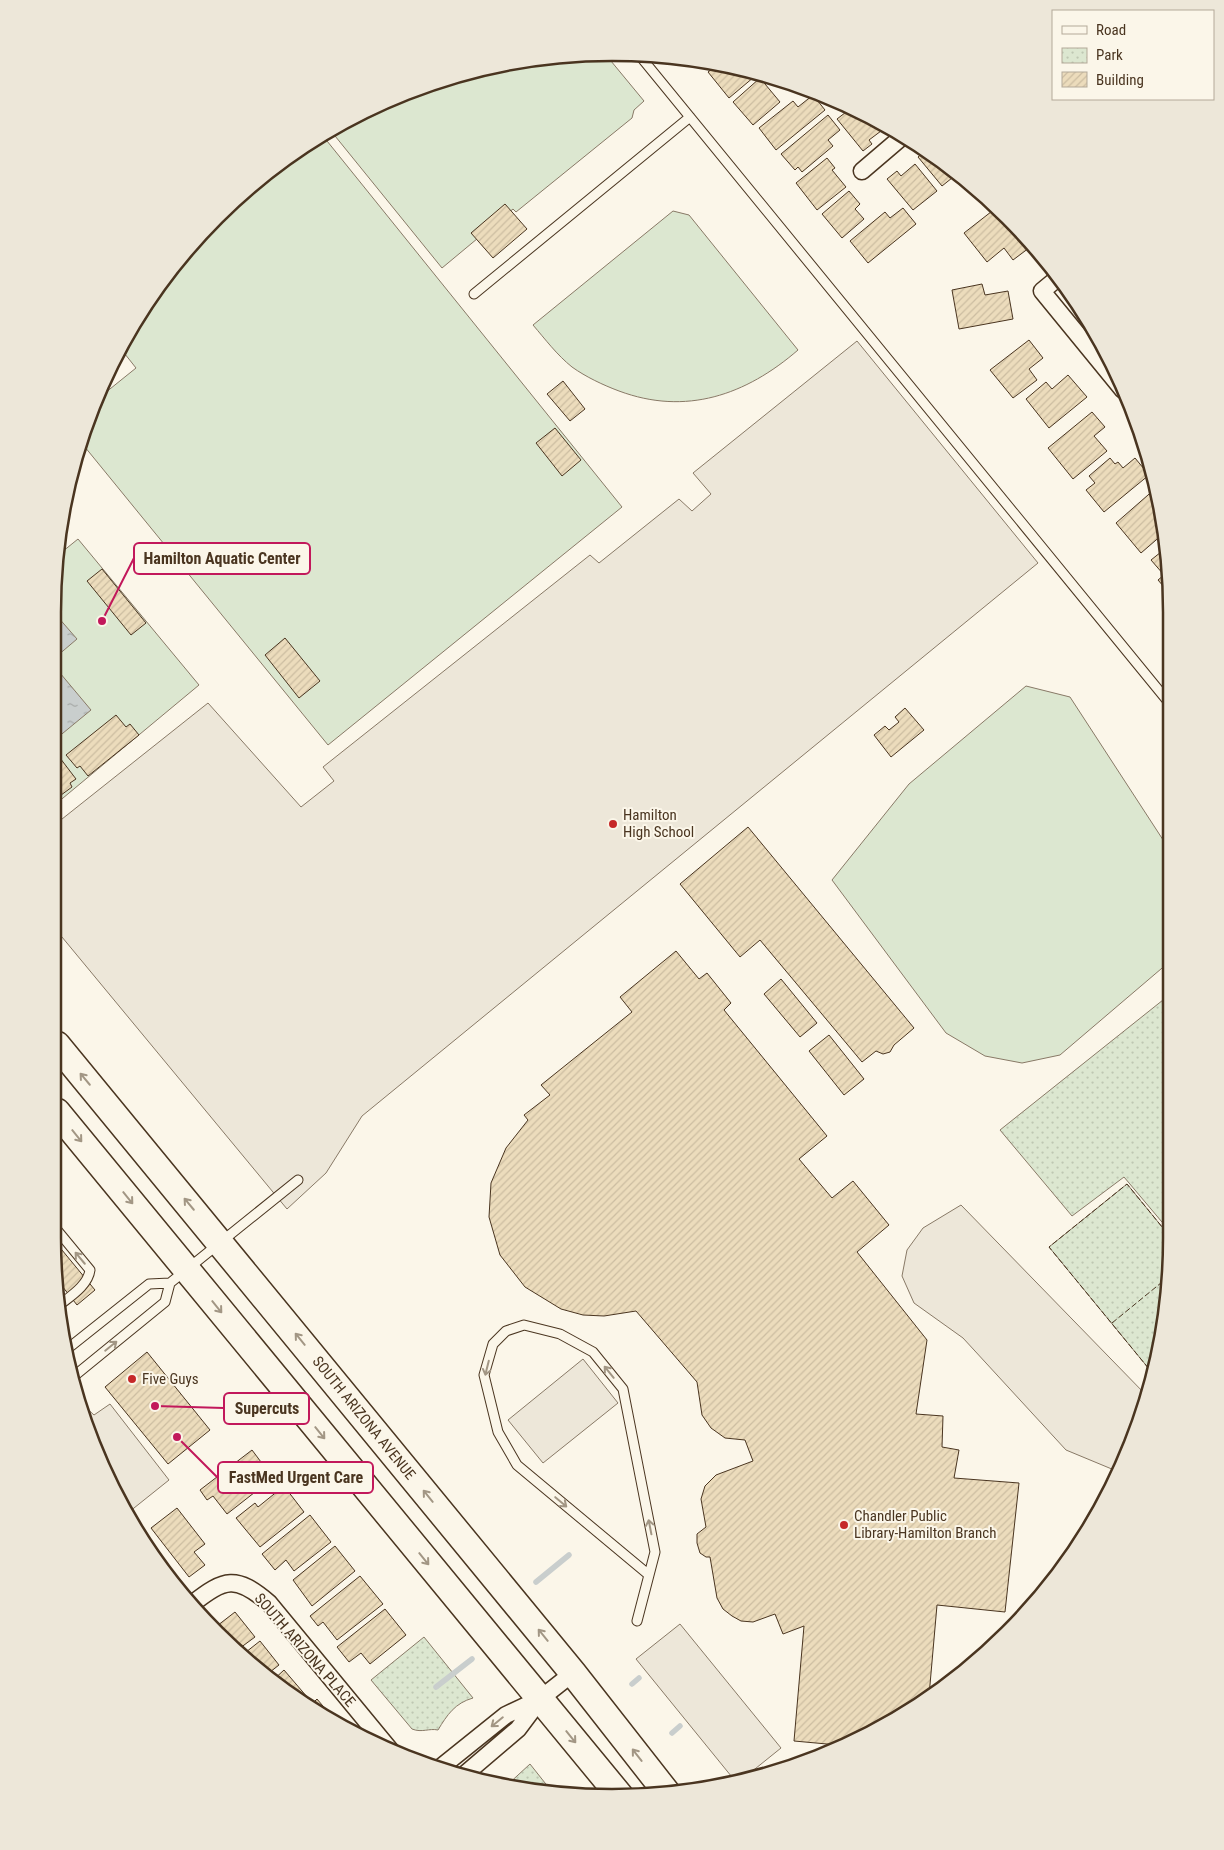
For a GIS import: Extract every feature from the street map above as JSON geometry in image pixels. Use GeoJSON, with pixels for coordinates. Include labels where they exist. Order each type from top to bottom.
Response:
{"type":"FeatureCollection","features":[{"type":"Feature","properties":{"kind":"main road","name":"SOUTH ARIZONA AVENUE"},"geometry":{"type":"LineString","coordinates":[[61,1050],[573,1673],[663,1786]]}},
{"type":"Feature","properties":{"kind":"main road"},"geometry":{"type":"LineString","coordinates":[[61,1117],[178,1276],[457,1600],[614,1789]]}},
{"type":"Feature","properties":{"kind":"street"},"geometry":{"type":"LineString","coordinates":[[862,171],[897,141]]}},
{"type":"Feature","properties":{"kind":"street"},"geometry":{"type":"LineString","coordinates":[[1053,282],[1042,291],[1107,371]]}},
{"type":"Feature","properties":{"kind":"street","name":"SOUTH ARIZONA PLACE"},"geometry":{"type":"LineString","coordinates":[[197,1600],[214,1587],[232,1582],[253,1589],[269,1603],[380,1737]]}},
{"type":"Feature","properties":{"kind":"street"},"geometry":{"type":"LineString","coordinates":[[446,1763],[506,1715],[540,1699],[573,1673]]}},
{"type":"Feature","properties":{"kind":"street"},"geometry":{"type":"LineString","coordinates":[[470,1770],[518,1729],[540,1699]]}},
{"type":"Feature","properties":{"kind":"lane"},"geometry":{"type":"LineString","coordinates":[[645,62],[1163,695]]}},
{"type":"Feature","properties":{"kind":"lane"},"geometry":{"type":"LineString","coordinates":[[474,294],[690,117]]}},
{"type":"Feature","properties":{"kind":"lane"},"geometry":{"type":"LineString","coordinates":[[72,1345],[149,1284],[178,1276],[298,1180]]}},
{"type":"Feature","properties":{"kind":"lane"},"geometry":{"type":"LineString","coordinates":[[61,1235],[90,1270],[85,1283],[65,1300]]}},
{"type":"Feature","properties":{"kind":"lane"},"geometry":{"type":"LineString","coordinates":[[78,1373],[165,1302],[178,1276]]}},
{"type":"Feature","properties":{"kind":"lane"},"geometry":{"type":"LineString","coordinates":[[637,1621],[649,1575],[655,1552],[623,1389],[593,1352],[560,1334],[524,1325],[506,1331],[494,1344],[484,1374],[498,1432],[517,1465],[649,1575]]}},
{"type":"Feature","properties":{"kind":"green space"},"geometry":{"type":"Polygon","coordinates":[[[611,61],[644,101],[634,110],[632,118],[516,212],[513,209],[442,268],[335,136],[401,103],[469,80],[540,66],[611,61]]]}},
{"type":"Feature","properties":{"kind":"green space"},"geometry":{"type":"Polygon","coordinates":[[[327,141],[622,507],[328,745],[86,448],[108,391],[136,368],[125,355],[154,306],[198,249],[249,198],[277,175],[327,141]]]}},
{"type":"Feature","properties":{"kind":"green space"},"geometry":{"type":"Polygon","coordinates":[[[673,211],[689,215],[798,350],[758,379],[714,397],[691,401],[644,398],[619,391],[601,383],[572,367],[551,347],[533,325],[673,211]]]}},
{"type":"Feature","properties":{"kind":"green space"},"geometry":{"type":"Polygon","coordinates":[[[78,539],[199,685],[61,800],[61,612],[65,550],[78,539]]]}},
{"type":"Feature","properties":{"kind":"green space"},"geometry":{"type":"Polygon","coordinates":[[[1026,686],[1070,697],[1163,840],[1163,967],[1060,1055],[1022,1063],[985,1056],[946,1033],[832,880],[909,784],[1026,686]]]}},
{"type":"Feature","properties":{"kind":"green space"},"geometry":{"type":"Polygon","coordinates":[[[1163,1000],[1163,1223],[1124,1177],[1072,1216],[1000,1130],[1163,1000]]]}},
{"type":"Feature","properties":{"kind":"green space"},"geometry":{"type":"Polygon","coordinates":[[[1127,1184],[1163,1228],[1162,1274],[1158,1310],[1147,1367],[1049,1247],[1127,1184]]]}},
{"type":"Feature","properties":{"kind":"green space"},"geometry":{"type":"Polygon","coordinates":[[[424,1637],[473,1698],[461,1703],[452,1710],[438,1730],[419,1731],[412,1729],[371,1680],[424,1637]]]}},
{"type":"Feature","properties":{"kind":"green space"},"geometry":{"type":"Polygon","coordinates":[[[530,1764],[546,1785],[540,1784],[513,1779],[530,1764]]]}},
{"type":"Feature","properties":{"kind":"shaded area"},"geometry":{"type":"Polygon","coordinates":[[[857,341],[1038,563],[362,1116],[326,1173],[287,1209],[61,936],[61,820],[208,703],[301,807],[334,781],[323,767],[590,555],[599,563],[679,499],[692,511],[711,494],[693,473],[857,341]]]}},
{"type":"Feature","properties":{"kind":"shaded area"},"geometry":{"type":"Polygon","coordinates":[[[961,1205],[1141,1390],[1134,1415],[1112,1469],[1066,1450],[963,1338],[914,1303],[902,1276],[907,1250],[923,1228],[961,1205]]]}},
{"type":"Feature","properties":{"kind":"shaded area"},"geometry":{"type":"Polygon","coordinates":[[[583,1359],[618,1403],[543,1463],[508,1420],[583,1359]]]}},
{"type":"Feature","properties":{"kind":"shaded area"},"geometry":{"type":"Polygon","coordinates":[[[110,1404],[169,1480],[133,1509],[103,1449],[89,1410],[94,1415],[110,1404]]]}},
{"type":"Feature","properties":{"kind":"shaded area"},"geometry":{"type":"Polygon","coordinates":[[[680,1624],[781,1748],[753,1770],[731,1775],[636,1659],[680,1624]]]}},
{"type":"Feature","properties":{"kind":"water"},"geometry":{"type":"Polygon","coordinates":[[[61,621],[77,639],[61,653],[61,621]]]}},
{"type":"Feature","properties":{"kind":"water"},"geometry":{"type":"Polygon","coordinates":[[[61,674],[91,710],[61,735],[61,674]]]}},
{"type":"Feature","properties":{"kind":"building"},"geometry":{"type":"Polygon","coordinates":[[[710,70],[751,79],[729,98],[708,72],[710,70]]]}},
{"type":"Feature","properties":{"kind":"building"},"geometry":{"type":"Polygon","coordinates":[[[757,81],[764,83],[780,102],[753,125],[733,102],[757,81]]]}},
{"type":"Feature","properties":{"kind":"building"},"geometry":{"type":"Polygon","coordinates":[[[809,98],[818,101],[825,110],[776,150],[759,128],[793,101],[798,107],[809,98]]]}},
{"type":"Feature","properties":{"kind":"building"},"geometry":{"type":"Polygon","coordinates":[[[845,113],[880,131],[869,140],[872,144],[863,151],[837,119],[845,113]]]}},
{"type":"Feature","properties":{"kind":"building"},"geometry":{"type":"Polygon","coordinates":[[[828,115],[840,130],[828,140],[833,146],[802,172],[798,167],[795,170],[781,154],[828,115]]]}},
{"type":"Feature","properties":{"kind":"building"},"geometry":{"type":"Polygon","coordinates":[[[920,155],[951,179],[942,186],[918,157],[920,155]]]}},
{"type":"Feature","properties":{"kind":"building"},"geometry":{"type":"Polygon","coordinates":[[[827,158],[835,168],[832,170],[846,187],[817,210],[796,183],[827,158]]]}},
{"type":"Feature","properties":{"kind":"building"},"geometry":{"type":"Polygon","coordinates":[[[915,164],[937,191],[913,210],[887,179],[897,171],[901,176],[915,164]]]}},
{"type":"Feature","properties":{"kind":"building"},"geometry":{"type":"Polygon","coordinates":[[[849,191],[860,204],[855,209],[864,219],[842,238],[822,214],[849,191]]]}},
{"type":"Feature","properties":{"kind":"building"},"geometry":{"type":"Polygon","coordinates":[[[505,204],[527,229],[493,258],[471,233],[505,204]]]}},
{"type":"Feature","properties":{"kind":"building"},"geometry":{"type":"Polygon","coordinates":[[[903,208],[916,224],[868,263],[850,241],[885,212],[890,218],[903,208]]]}},
{"type":"Feature","properties":{"kind":"building"},"geometry":{"type":"Polygon","coordinates":[[[990,213],[1027,250],[1013,260],[1004,248],[987,262],[964,233],[990,213]]]}},
{"type":"Feature","properties":{"kind":"building"},"geometry":{"type":"Polygon","coordinates":[[[982,284],[985,295],[1008,291],[1013,319],[959,329],[952,290],[982,284]]]}},
{"type":"Feature","properties":{"kind":"building"},"geometry":{"type":"Polygon","coordinates":[[[1029,340],[1043,358],[1029,369],[1037,380],[1013,398],[990,370],[1029,340]]]}},
{"type":"Feature","properties":{"kind":"building"},"geometry":{"type":"Polygon","coordinates":[[[1068,375],[1087,397],[1049,428],[1026,399],[1046,382],[1052,389],[1068,375]]]}},
{"type":"Feature","properties":{"kind":"building"},"geometry":{"type":"Polygon","coordinates":[[[563,381],[585,409],[570,421],[547,394],[563,381]]]}},
{"type":"Feature","properties":{"kind":"building"},"geometry":{"type":"Polygon","coordinates":[[[1092,412],[1105,427],[1094,436],[1107,451],[1073,479],[1048,448],[1092,412]]]}},
{"type":"Feature","properties":{"kind":"building"},"geometry":{"type":"Polygon","coordinates":[[[555,428],[581,460],[562,476],[536,443],[555,428]]]}},
{"type":"Feature","properties":{"kind":"building"},"geometry":{"type":"Polygon","coordinates":[[[1110,458],[1115,464],[1118,462],[1123,468],[1135,458],[1144,469],[1146,478],[1104,512],[1086,490],[1095,483],[1089,476],[1110,458]]]}},
{"type":"Feature","properties":{"kind":"building"},"geometry":{"type":"Polygon","coordinates":[[[1149,494],[1158,539],[1141,553],[1116,523],[1149,494]]]}},
{"type":"Feature","properties":{"kind":"building"},"geometry":{"type":"Polygon","coordinates":[[[1159,553],[1162,572],[1151,560],[1159,553]]]}},
{"type":"Feature","properties":{"kind":"building"},"geometry":{"type":"Polygon","coordinates":[[[102,569],[146,623],[131,635],[87,581],[102,569]]]}},
{"type":"Feature","properties":{"kind":"building"},"geometry":{"type":"Polygon","coordinates":[[[1162,577],[1162,585],[1158,580],[1162,577]]]}},
{"type":"Feature","properties":{"kind":"building"},"geometry":{"type":"Polygon","coordinates":[[[285,638],[320,681],[299,698],[265,655],[285,638]]]}},
{"type":"Feature","properties":{"kind":"building"},"geometry":{"type":"Polygon","coordinates":[[[905,708],[924,730],[891,757],[874,735],[885,726],[889,730],[899,722],[895,717],[905,708]]]}},
{"type":"Feature","properties":{"kind":"building"},"geometry":{"type":"Polygon","coordinates":[[[116,715],[126,727],[130,724],[139,735],[88,776],[80,766],[77,768],[66,755],[116,715]]]}},
{"type":"Feature","properties":{"kind":"building"},"geometry":{"type":"Polygon","coordinates":[[[61,759],[76,779],[70,783],[72,787],[61,795],[61,759]]]}},
{"type":"Feature","properties":{"kind":"building"},"geometry":{"type":"Polygon","coordinates":[[[748,827],[914,1028],[894,1045],[890,1052],[883,1054],[876,1051],[862,1062],[760,940],[740,957],[680,884],[748,827]]]}},
{"type":"Feature","properties":{"kind":"building"},"geometry":{"type":"Polygon","coordinates":[[[676,951],[699,979],[707,973],[731,1003],[724,1010],[827,1136],[799,1159],[832,1198],[853,1181],[889,1225],[857,1252],[927,1340],[916,1414],[943,1416],[942,1447],[959,1450],[954,1478],[1019,1483],[1005,1612],[937,1605],[930,1687],[887,1715],[829,1744],[794,1741],[804,1626],[783,1634],[775,1614],[753,1622],[741,1621],[732,1616],[723,1609],[717,1598],[710,1557],[700,1553],[697,1543],[697,1534],[706,1527],[701,1499],[705,1486],[716,1475],[753,1461],[745,1440],[725,1438],[711,1428],[702,1415],[697,1382],[636,1311],[604,1316],[583,1315],[561,1309],[525,1287],[500,1255],[489,1217],[491,1183],[506,1148],[528,1120],[524,1115],[550,1095],[541,1085],[632,1012],[620,997],[676,951]]]}},
{"type":"Feature","properties":{"kind":"building"},"geometry":{"type":"Polygon","coordinates":[[[781,979],[817,1023],[800,1037],[764,994],[781,979]]]}},
{"type":"Feature","properties":{"kind":"building"},"geometry":{"type":"Polygon","coordinates":[[[829,1035],[864,1079],[844,1095],[809,1051],[829,1035]]]}},
{"type":"Feature","properties":{"kind":"building"},"geometry":{"type":"Polygon","coordinates":[[[61,1249],[95,1290],[77,1305],[64,1288],[61,1249]]]}},
{"type":"Feature","properties":{"kind":"building"},"geometry":{"type":"Polygon","coordinates":[[[147,1352],[210,1430],[168,1464],[105,1387],[147,1352]]]}},
{"type":"Feature","properties":{"kind":"building"},"geometry":{"type":"Polygon","coordinates":[[[252,1450],[273,1478],[227,1514],[213,1496],[207,1500],[200,1490],[252,1450]]]}},
{"type":"Feature","properties":{"kind":"building"},"geometry":{"type":"Polygon","coordinates":[[[284,1486],[304,1512],[260,1547],[236,1518],[255,1503],[258,1507],[284,1486]]]}},
{"type":"Feature","properties":{"kind":"building"},"geometry":{"type":"Polygon","coordinates":[[[177,1508],[205,1544],[194,1552],[205,1565],[189,1577],[151,1528],[177,1508]]]}},
{"type":"Feature","properties":{"kind":"building"},"geometry":{"type":"Polygon","coordinates":[[[310,1515],[331,1542],[294,1571],[286,1560],[275,1570],[262,1554],[310,1515]]]}},
{"type":"Feature","properties":{"kind":"building"},"geometry":{"type":"Polygon","coordinates":[[[335,1546],[355,1571],[312,1606],[293,1580],[335,1546]]]}},
{"type":"Feature","properties":{"kind":"building"},"geometry":{"type":"Polygon","coordinates":[[[360,1576],[383,1604],[337,1640],[323,1622],[318,1626],[310,1616],[360,1576]]]}},
{"type":"Feature","properties":{"kind":"building"},"geometry":{"type":"Polygon","coordinates":[[[385,1609],[406,1635],[370,1664],[361,1653],[349,1662],[337,1647],[385,1609]]]}},
{"type":"Feature","properties":{"kind":"building"},"geometry":{"type":"Polygon","coordinates":[[[235,1612],[255,1637],[243,1646],[220,1624],[235,1612]]]}},
{"type":"Feature","properties":{"kind":"building"},"geometry":{"type":"Polygon","coordinates":[[[260,1641],[279,1665],[272,1671],[248,1651],[260,1641]]]}},
{"type":"Feature","properties":{"kind":"building"},"geometry":{"type":"Polygon","coordinates":[[[284,1670],[307,1696],[306,1696],[278,1676],[284,1670]]]}},
{"type":"Feature","properties":{"kind":"building"},"geometry":{"type":"Polygon","coordinates":[[[317,1699],[324,1707],[315,1701],[317,1699]]]}},
{"type":"Feature","properties":{"kind":"waterway"},"geometry":{"type":"LineString","coordinates":[[536,1582],[569,1555]]}},
{"type":"Feature","properties":{"kind":"waterway"},"geometry":{"type":"LineString","coordinates":[[436,1687],[472,1659]]}},
{"type":"Feature","properties":{"kind":"waterway"},"geometry":{"type":"LineString","coordinates":[[632,1684],[639,1678]]}},
{"type":"Feature","properties":{"kind":"waterway"},"geometry":{"type":"LineString","coordinates":[[672,1733],[680,1726]]}},
{"type":"Feature","properties":{"kind":"fence"},"geometry":{"type":"LineString","coordinates":[[1147,1367],[1049,1247],[1127,1184],[1163,1228]]}},
{"type":"Feature","properties":{"kind":"fence"},"geometry":{"type":"LineString","coordinates":[[1112,1323],[1161,1283]]}},
{"type":"Feature","properties":{"kind":"place","name":"Hamilton Aquatic Center"},"geometry":{"type":"Point","coordinates":[102,621]}},
{"type":"Feature","properties":{"kind":"place","name":"Hamilton High School"},"geometry":{"type":"Point","coordinates":[613,824]}},
{"type":"Feature","properties":{"kind":"place","name":"Five Guys"},"geometry":{"type":"Point","coordinates":[132,1379]}},
{"type":"Feature","properties":{"kind":"place","name":"Supercuts"},"geometry":{"type":"Point","coordinates":[155,1406]}},
{"type":"Feature","properties":{"kind":"place","name":"FastMed Urgent Care"},"geometry":{"type":"Point","coordinates":[177,1437]}},
{"type":"Feature","properties":{"kind":"place","name":"Chandler Public Library-Hamilton Branch"},"geometry":{"type":"Point","coordinates":[844,1525]}}]}
